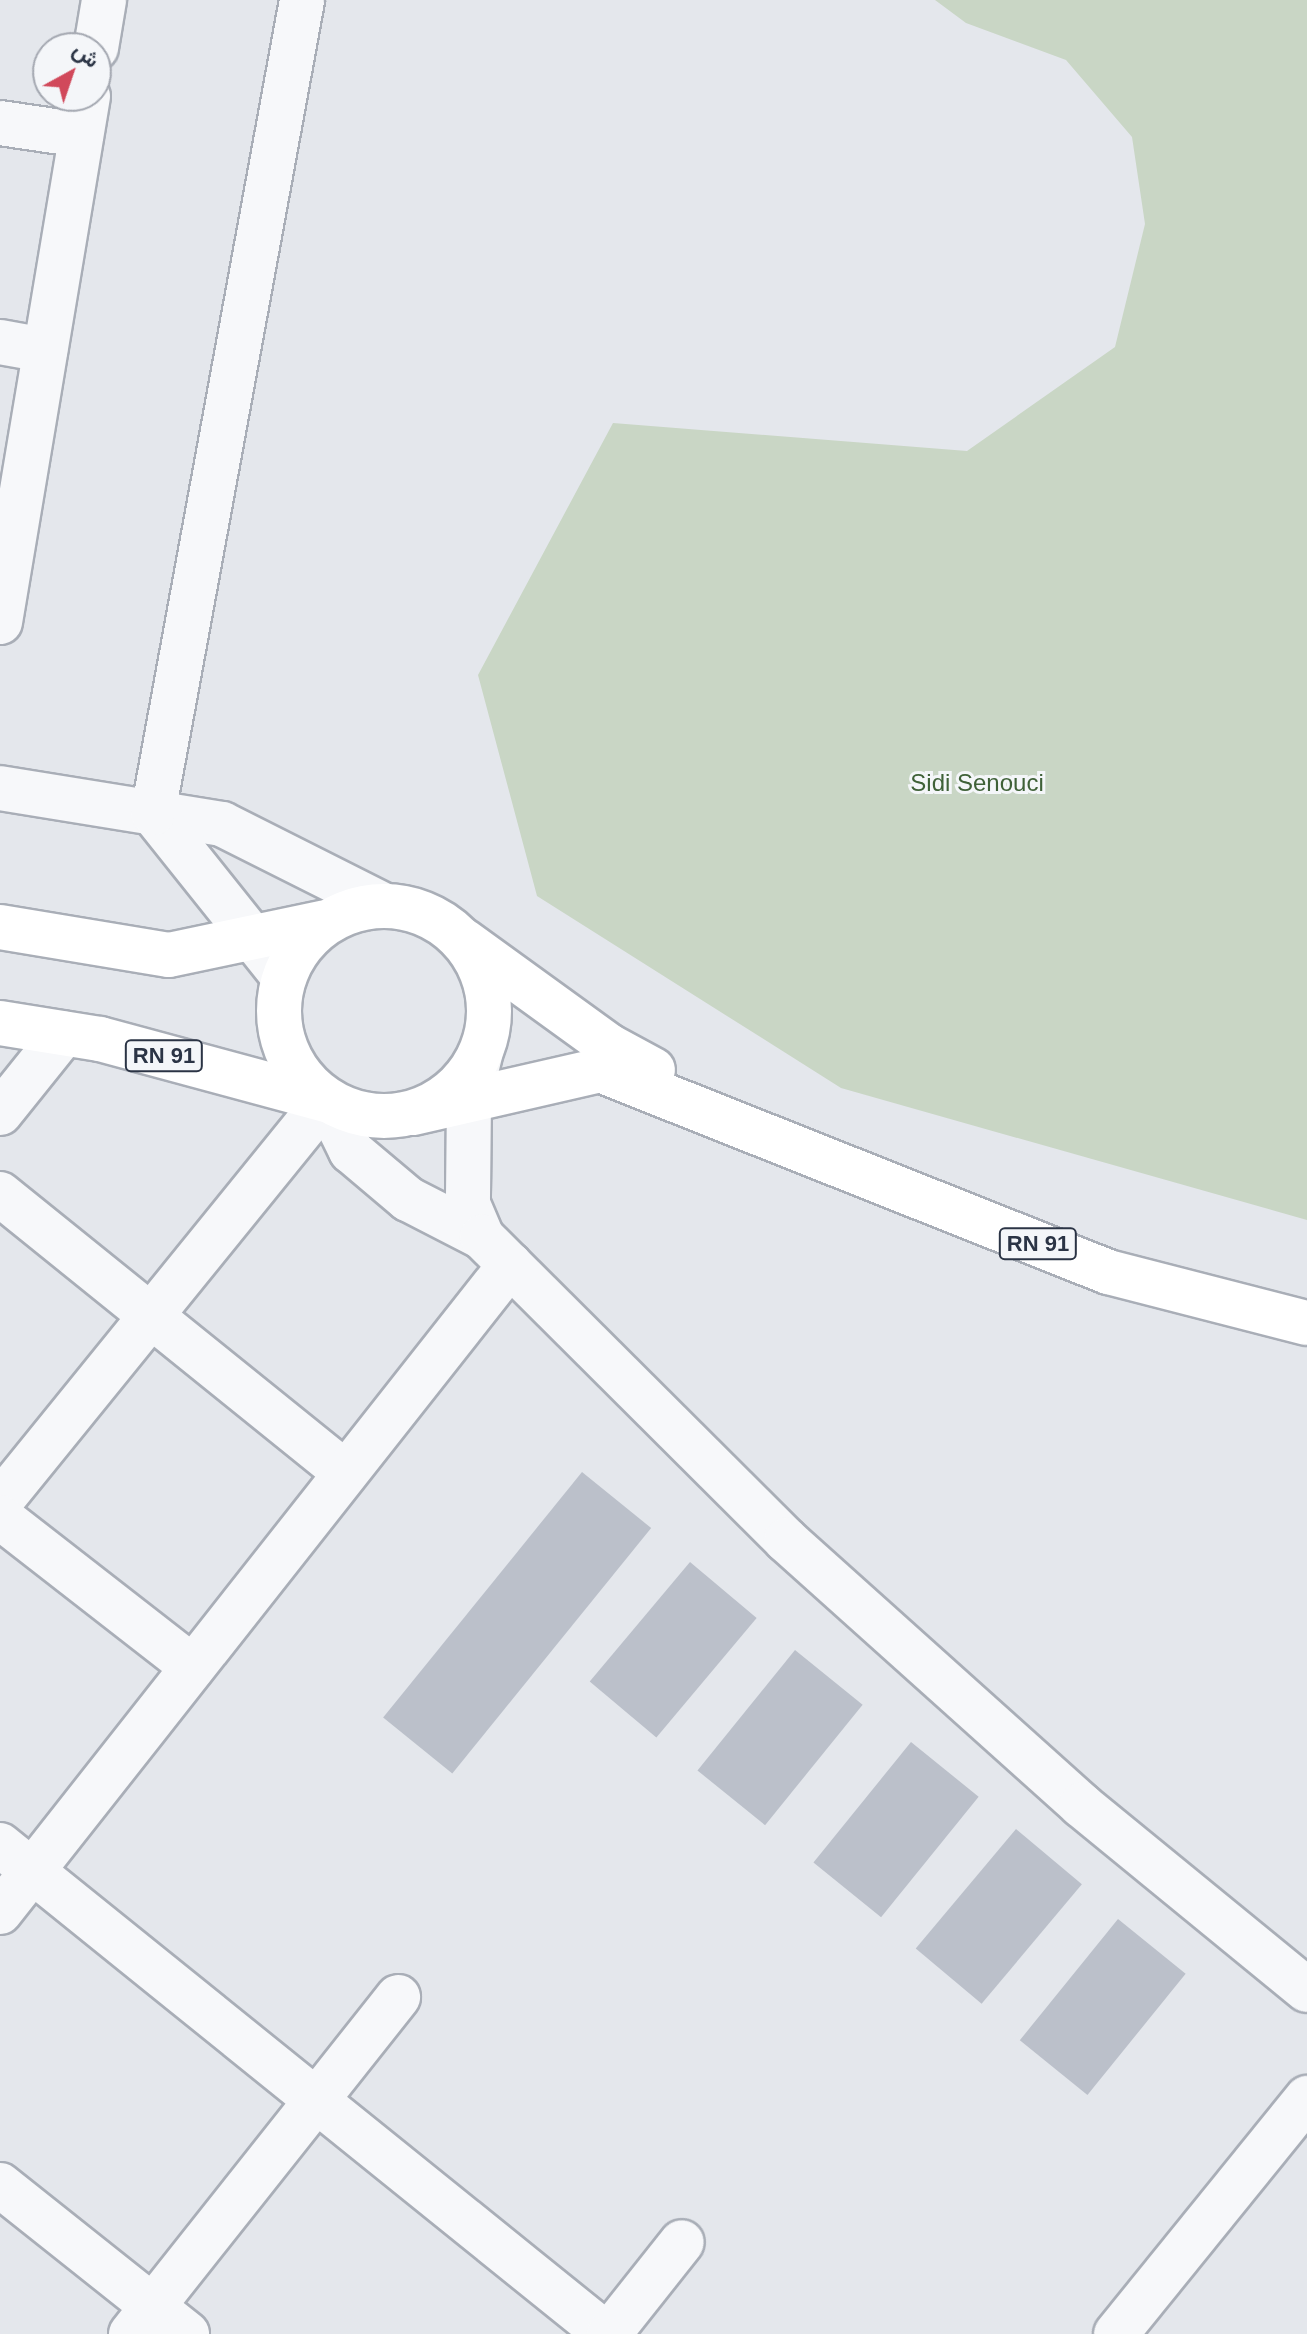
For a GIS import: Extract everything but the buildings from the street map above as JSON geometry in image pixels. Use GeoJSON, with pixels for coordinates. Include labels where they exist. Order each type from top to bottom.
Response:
{"type":"FeatureCollection","features":[{"type":"Feature","properties":{"kind":"main road"},"geometry":{"type":"LineString","coordinates":[[0,927],[169,955],[325,922],[353,909],[383,905],[413,909],[464,941],[480,967],[489,996],[489,1026],[480,1055],[464,1080],[441,1100],[413,1113],[383,1117],[353,1112],[326,1100],[300,1076],[284,1045],[278,1011],[283,976],[300,946],[325,922]]}},
{"type":"Feature","properties":{"kind":"main road","name":"RN 91"},"geometry":{"type":"LineString","coordinates":[[464,941],[609,1046],[777,1141]]}},
{"type":"Feature","properties":{"kind":"main road","name":"RN 91"},"geometry":{"type":"LineString","coordinates":[[0,1023],[64,1033],[326,1100]]}},
{"type":"Feature","properties":{"kind":"main road","name":"RN 91"},"geometry":{"type":"LineString","coordinates":[[413,1113],[600,1070],[1108,1272],[1307,1323]]}},
{"type":"Feature","properties":{"kind":"street"},"geometry":{"type":"LineString","coordinates":[[99,32],[104,0]]}},
{"type":"Feature","properties":{"kind":"street"},"geometry":{"type":"LineString","coordinates":[[283,976],[153,813],[302,0]]}},
{"type":"Feature","properties":{"kind":"street"},"geometry":{"type":"LineString","coordinates":[[0,123],[85,116],[5,558],[0,622]]}},
{"type":"Feature","properties":{"kind":"street"},"geometry":{"type":"LineString","coordinates":[[0,342],[45,350]]}},
{"type":"Feature","properties":{"kind":"street"},"geometry":{"type":"LineString","coordinates":[[0,788],[222,824],[383,905]]}},
{"type":"Feature","properties":{"kind":"street"},"geometry":{"type":"LineString","coordinates":[[169,955],[212,924],[219,898]]}},
{"type":"Feature","properties":{"kind":"street"},"geometry":{"type":"LineString","coordinates":[[0,1113],[64,1033]]}},
{"type":"Feature","properties":{"kind":"street"},"geometry":{"type":"LineString","coordinates":[[480,1055],[469,1100],[468,1204],[496,1251],[786,1540],[1081,1805],[1307,1990]]}},
{"type":"Feature","properties":{"kind":"street"},"geometry":{"type":"LineString","coordinates":[[0,1502],[326,1100],[351,1151],[408,1199],[496,1251]]}},
{"type":"Feature","properties":{"kind":"street"},"geometry":{"type":"LineString","coordinates":[[0,1194],[346,1473]]}},
{"type":"Feature","properties":{"kind":"street"},"geometry":{"type":"LineString","coordinates":[[0,1912],[16,1858],[193,1667],[346,1473],[496,1251]]}},
{"type":"Feature","properties":{"kind":"street"},"geometry":{"type":"LineString","coordinates":[[0,1517],[193,1667]]}},
{"type":"Feature","properties":{"kind":"street"},"geometry":{"type":"LineString","coordinates":[[16,1858],[608,2334],[682,2242]]}},
{"type":"Feature","properties":{"kind":"street"},"geometry":{"type":"LineString","coordinates":[[142,2320],[398,1997]]}},
{"type":"Feature","properties":{"kind":"street"},"geometry":{"type":"LineString","coordinates":[[1116,2334],[1307,2098]]}},
{"type":"Feature","properties":{"kind":"street"},"geometry":{"type":"LineString","coordinates":[[0,2185],[142,2320],[187,2334]]}},
{"type":"Feature","properties":{"kind":"green space","name":"Sidi Senouci"},"geometry":{"type":"Polygon","coordinates":[[[935,0],[1307,0],[1307,1220],[841,1088],[537,896],[478,675],[613,423],[967,451],[1115,347],[1145,224],[1132,137],[1066,60],[966,23],[935,0]]]}}]}
